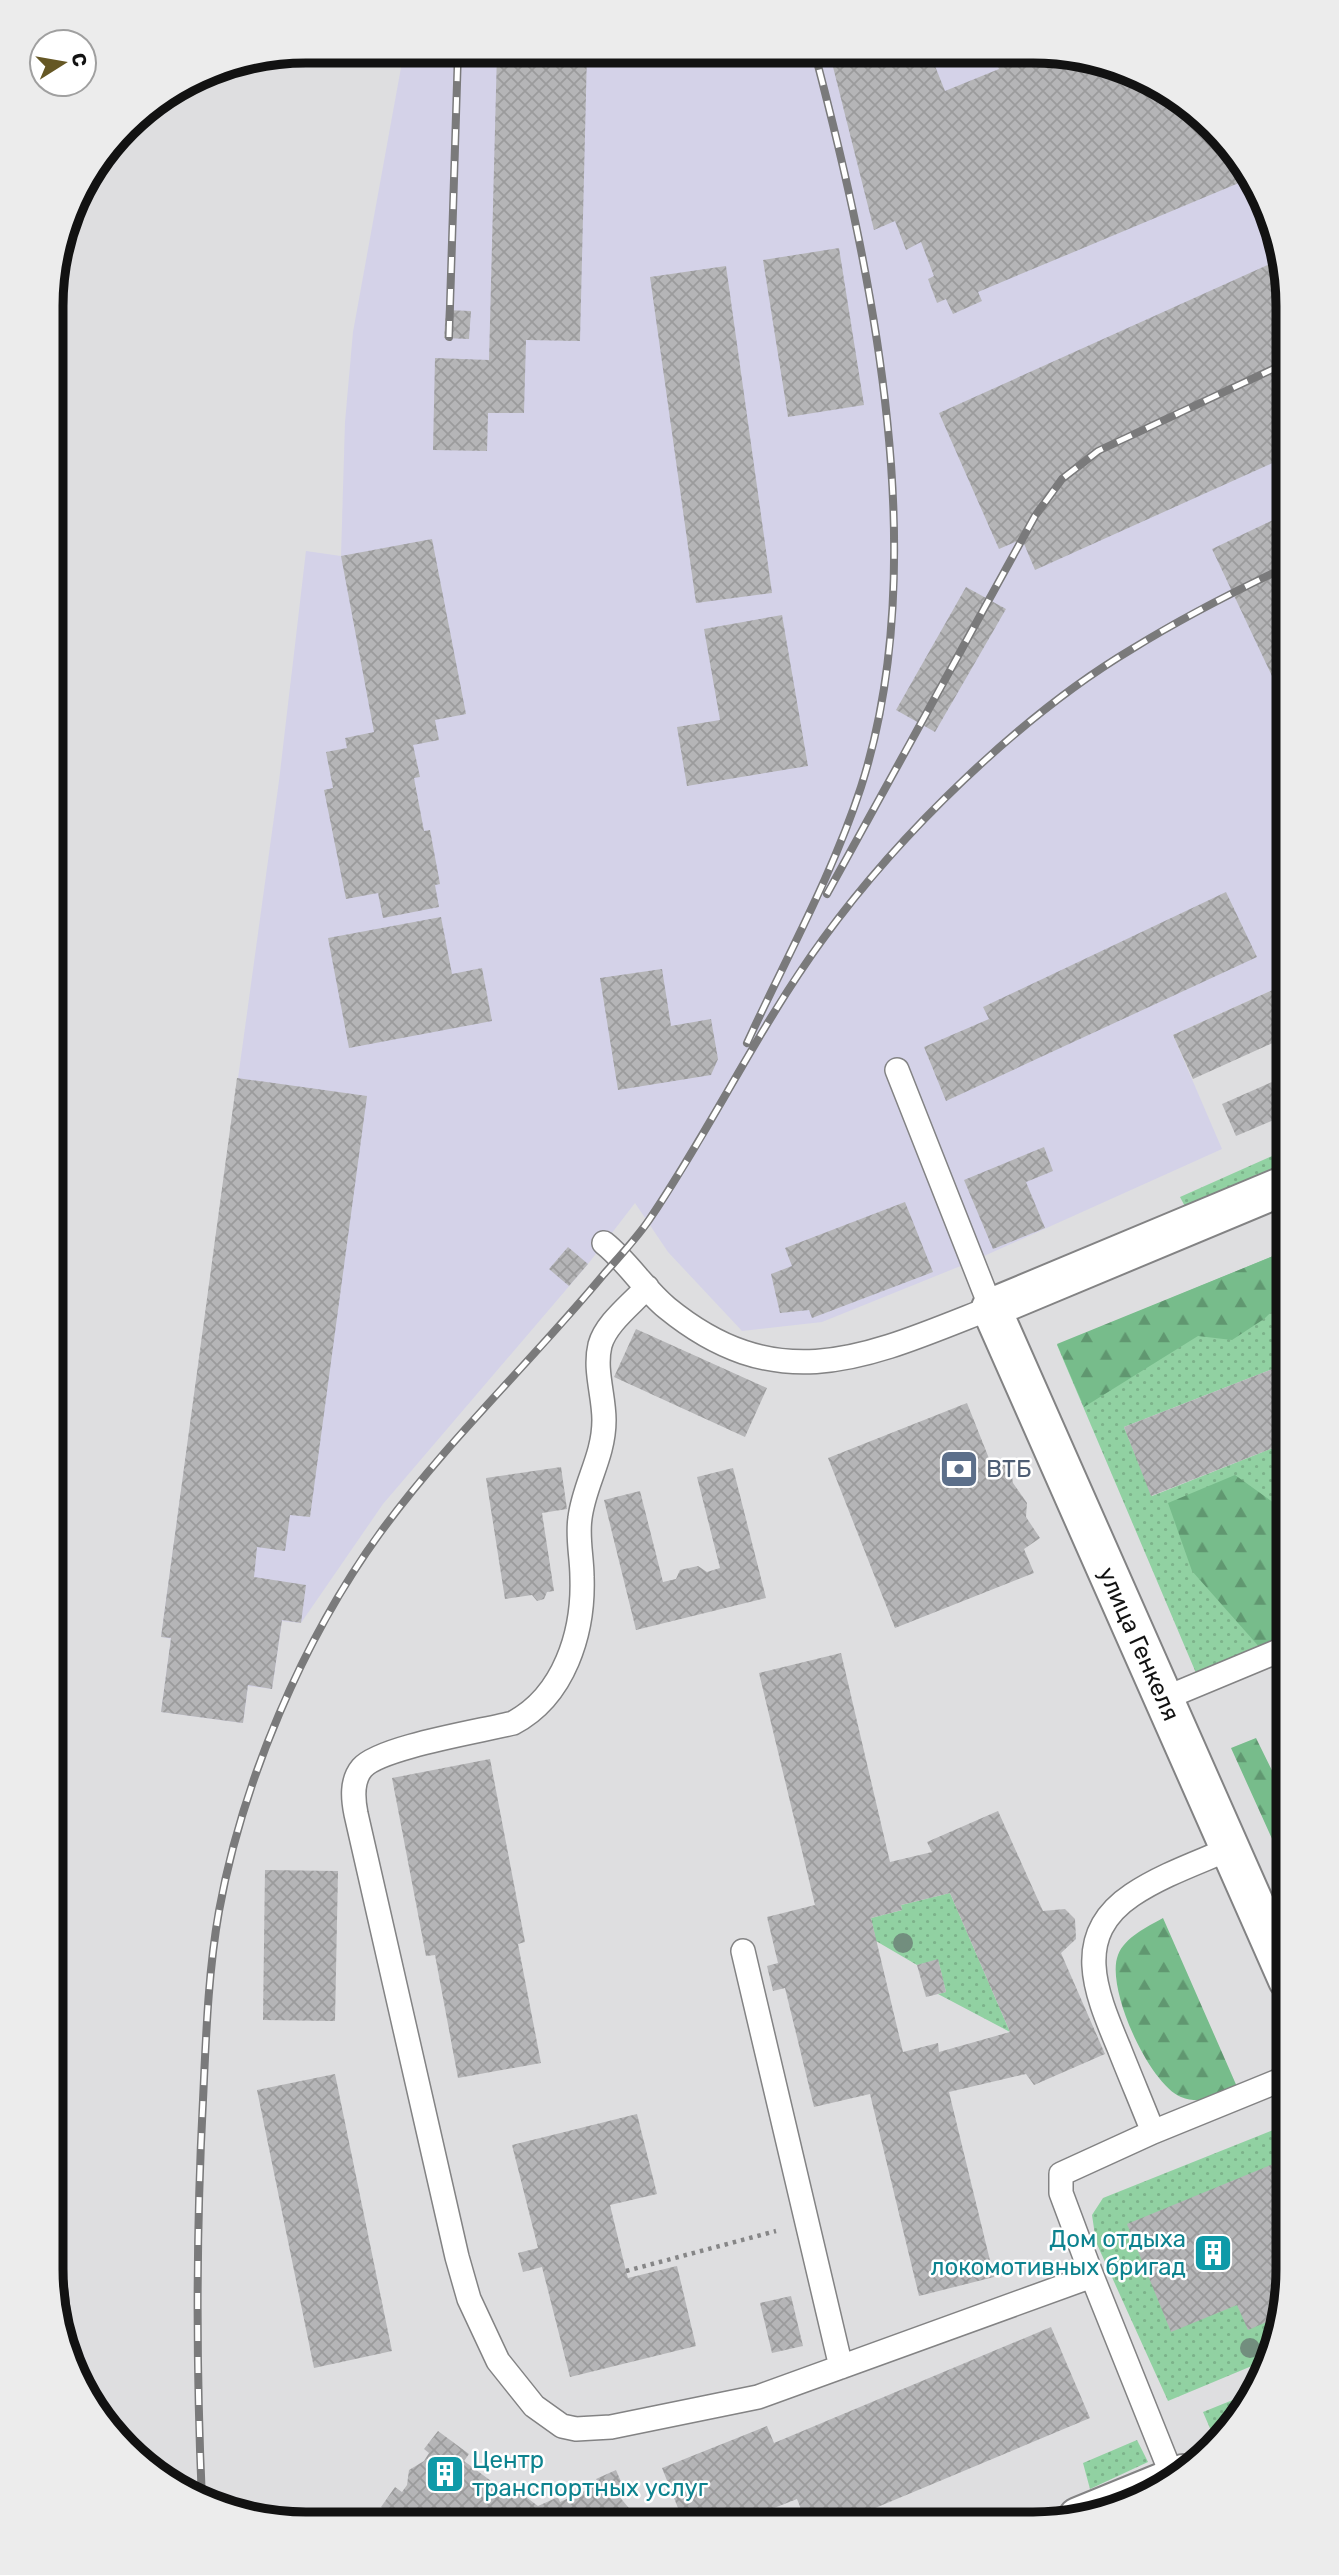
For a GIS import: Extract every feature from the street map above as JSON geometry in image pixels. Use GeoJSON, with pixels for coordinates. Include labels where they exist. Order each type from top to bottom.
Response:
{"type":"FeatureCollection","features":[{"type":"Feature","properties":{"kind":"street"},"geometry":{"type":"LineString","coordinates":[[991,1308],[1276,1189]]}},
{"type":"Feature","properties":{"kind":"street","name":"улица Генкеля"},"geometry":{"type":"LineString","coordinates":[[991,1308],[1275,1952]]}},
{"type":"Feature","properties":{"kind":"lane"},"geometry":{"type":"LineString","coordinates":[[604,1243],[620,1255],[666,1307],[719,1342],[775,1362],[803,1363],[885,1350],[991,1308],[897,1070]]}},
{"type":"Feature","properties":{"kind":"lane"},"geometry":{"type":"LineString","coordinates":[[647,1287],[620,1315],[601,1343],[599,1368],[604,1420],[601,1453],[580,1518],[580,1613],[572,1646],[552,1692],[527,1715],[513,1723],[370,1761],[357,1776],[354,1800],[457,2257],[482,2330],[498,2361],[519,2390],[541,2412],[562,2426],[591,2429],[758,2397],[1092,2276]]}},
{"type":"Feature","properties":{"kind":"lane"},"geometry":{"type":"LineString","coordinates":[[1163,1699],[1275,1652]]}},
{"type":"Feature","properties":{"kind":"lane"},"geometry":{"type":"LineString","coordinates":[[1153,2132],[1098,1998],[1093,1958],[1096,1942],[1108,1917],[1132,1895],[1229,1849]]}},
{"type":"Feature","properties":{"kind":"lane"},"geometry":{"type":"LineString","coordinates":[[743,1951],[841,2367]]}},
{"type":"Feature","properties":{"kind":"lane"},"geometry":{"type":"LineString","coordinates":[[1174,2467],[1092,2276],[1061,2193],[1061,2174],[1153,2132],[1275,2082]]}},
{"type":"Feature","properties":{"kind":"path"},"geometry":{"type":"LineString","coordinates":[[626,2271],[807,2222]]}},
{"type":"Feature","properties":{"kind":"shaded area"},"geometry":{"type":"Polygon","coordinates":[[[1033,63],[1081,68],[1111,76],[1141,88],[1168,104],[1193,123],[1216,146],[1251,198],[1271,258],[1275,290],[1276,989],[1173,1035],[1222,1149],[973,1261],[822,1322],[742,1331],[668,1252],[635,1203],[588,1264],[383,1504],[301,1623],[282,1621],[272,1689],[248,1686],[243,1723],[161,1712],[171,1639],[161,1637],[279,781],[306,551],[341,556],[345,422],[353,332],[402,64],[1033,63]]]}},
{"type":"Feature","properties":{"kind":"green space"},"geometry":{"type":"Polygon","coordinates":[[[1276,1155],[1276,1176],[1189,1214],[1180,1197],[1276,1155]]]}},
{"type":"Feature","properties":{"kind":"green space"},"geometry":{"type":"Polygon","coordinates":[[[1276,1255],[1275,1368],[1124,1427],[1152,1496],[1275,1447],[1275,1644],[1196,1673],[1057,1345],[1276,1255]]]}},
{"type":"Feature","properties":{"kind":"green space"},"geometry":{"type":"Polygon","coordinates":[[[1276,1255],[1275,1308],[1264,1319],[1232,1340],[1198,1336],[1084,1407],[1057,1344],[1276,1255]]]}},
{"type":"Feature","properties":{"kind":"green space"},"geometry":{"type":"Polygon","coordinates":[[[1235,1475],[1275,1503],[1275,1644],[1261,1649],[1192,1571],[1168,1503],[1235,1475]]]}},
{"type":"Feature","properties":{"kind":"green space"},"geometry":{"type":"Polygon","coordinates":[[[1256,1738],[1275,1777],[1275,1846],[1231,1748],[1256,1738]]]}},
{"type":"Feature","properties":{"kind":"green space"},"geometry":{"type":"Polygon","coordinates":[[[950,1893],[1010,2032],[938,1994],[946,1992],[938,1960],[917,1965],[876,1941],[871,1918],[902,1910],[901,1905],[950,1893]]]}},
{"type":"Feature","properties":{"kind":"green space"},"geometry":{"type":"Polygon","coordinates":[[[1163,1918],[1238,2089],[1217,2097],[1188,2099],[1169,2088],[1144,2055],[1124,2011],[1118,1989],[1118,1955],[1131,1938],[1163,1918]]]}},
{"type":"Feature","properties":{"kind":"green space"},"geometry":{"type":"Polygon","coordinates":[[[1275,2129],[1275,2285],[1271,2317],[1256,2364],[1168,2401],[1096,2242],[1092,2215],[1103,2198],[1275,2129]]]}},
{"type":"Feature","properties":{"kind":"green space"},"geometry":{"type":"Polygon","coordinates":[[[1239,2398],[1212,2433],[1203,2412],[1239,2398]]]}},
{"type":"Feature","properties":{"kind":"green space"},"geometry":{"type":"Polygon","coordinates":[[[1137,2440],[1148,2462],[1090,2489],[1083,2463],[1137,2440]]]}},
{"type":"Feature","properties":{"kind":"building"},"geometry":{"type":"Polygon","coordinates":[[[832,63],[934,63],[945,91],[999,69],[996,63],[1049,64],[1081,68],[1111,76],[1141,88],[1193,123],[1216,146],[1241,182],[978,292],[982,301],[953,314],[946,299],[937,303],[928,279],[934,276],[921,242],[906,250],[895,221],[874,230],[832,63]]]}},
{"type":"Feature","properties":{"kind":"building"},"geometry":{"type":"Polygon","coordinates":[[[497,64],[587,64],[580,341],[526,340],[524,413],[488,413],[487,451],[433,450],[435,358],[489,360],[497,64]]]}},
{"type":"Feature","properties":{"kind":"building"},"geometry":{"type":"Polygon","coordinates":[[[839,248],[864,405],[788,417],[763,260],[839,248]]]}},
{"type":"Feature","properties":{"kind":"building"},"geometry":{"type":"Polygon","coordinates":[[[1272,263],[1276,306],[1276,461],[1035,570],[1022,539],[999,549],[939,413],[1272,263]]]}},
{"type":"Feature","properties":{"kind":"building"},"geometry":{"type":"Polygon","coordinates":[[[726,266],[772,593],[696,603],[650,277],[726,266]]]}},
{"type":"Feature","properties":{"kind":"building"},"geometry":{"type":"Polygon","coordinates":[[[446,310],[471,311],[469,339],[444,338],[446,310]]]}},
{"type":"Feature","properties":{"kind":"building"},"geometry":{"type":"Polygon","coordinates":[[[1276,519],[1276,684],[1212,549],[1276,519]]]}},
{"type":"Feature","properties":{"kind":"building"},"geometry":{"type":"Polygon","coordinates":[[[432,539],[466,714],[435,720],[439,740],[413,745],[420,777],[414,778],[424,831],[430,830],[440,884],[435,885],[439,907],[383,918],[378,893],[346,899],[324,790],[333,788],[326,752],[347,748],[345,738],[374,732],[341,556],[432,539]]]}},
{"type":"Feature","properties":{"kind":"building"},"geometry":{"type":"Polygon","coordinates":[[[966,587],[1006,609],[935,732],[896,710],[966,587]]]}},
{"type":"Feature","properties":{"kind":"building"},"geometry":{"type":"Polygon","coordinates":[[[782,615],[808,766],[687,786],[677,727],[720,720],[704,629],[782,615]]]}},
{"type":"Feature","properties":{"kind":"building"},"geometry":{"type":"Polygon","coordinates":[[[1226,892],[1257,957],[946,1101],[924,1047],[989,1019],[983,1007],[1226,892]]]}},
{"type":"Feature","properties":{"kind":"building"},"geometry":{"type":"Polygon","coordinates":[[[441,917],[452,974],[482,968],[492,1021],[349,1048],[328,938],[441,917]]]}},
{"type":"Feature","properties":{"kind":"building"},"geometry":{"type":"Polygon","coordinates":[[[662,969],[671,1026],[711,1019],[718,1059],[711,1075],[618,1090],[600,978],[662,969]]]}},
{"type":"Feature","properties":{"kind":"building"},"geometry":{"type":"Polygon","coordinates":[[[1276,989],[1276,1042],[1193,1079],[1173,1035],[1276,989]]]}},
{"type":"Feature","properties":{"kind":"building"},"geometry":{"type":"Polygon","coordinates":[[[237,1078],[367,1096],[310,1517],[290,1515],[285,1551],[257,1547],[254,1577],[306,1585],[301,1623],[282,1620],[272,1689],[248,1685],[243,1723],[161,1712],[171,1638],[161,1637],[237,1078]]]}},
{"type":"Feature","properties":{"kind":"building"},"geometry":{"type":"Polygon","coordinates":[[[1276,1080],[1276,1119],[1236,1136],[1222,1104],[1276,1080]]]}},
{"type":"Feature","properties":{"kind":"building"},"geometry":{"type":"Polygon","coordinates":[[[1044,1147],[1053,1171],[1026,1182],[1045,1228],[993,1249],[964,1180],[1044,1147]]]}},
{"type":"Feature","properties":{"kind":"building"},"geometry":{"type":"Polygon","coordinates":[[[905,1202],[933,1272],[812,1318],[809,1310],[780,1313],[771,1274],[792,1266],[785,1248],[905,1202]]]}},
{"type":"Feature","properties":{"kind":"building"},"geometry":{"type":"Polygon","coordinates":[[[568,1247],[588,1264],[569,1286],[549,1269],[568,1247]]]}},
{"type":"Feature","properties":{"kind":"building"},"geometry":{"type":"Polygon","coordinates":[[[636,1329],[767,1388],[745,1437],[614,1377],[636,1329]]]}},
{"type":"Feature","properties":{"kind":"building"},"geometry":{"type":"Polygon","coordinates":[[[1275,1368],[1275,1447],[1151,1496],[1124,1427],[1275,1368]]]}},
{"type":"Feature","properties":{"kind":"building"},"geometry":{"type":"Polygon","coordinates":[[[967,1403],[990,1461],[1009,1458],[1013,1483],[1027,1503],[1026,1517],[1040,1538],[1024,1549],[1034,1573],[895,1628],[828,1458],[967,1403]]]}},
{"type":"Feature","properties":{"kind":"building"},"geometry":{"type":"Polygon","coordinates":[[[561,1467],[567,1509],[542,1513],[554,1591],[547,1592],[544,1599],[537,1601],[532,1595],[505,1599],[486,1478],[561,1467]]]}},
{"type":"Feature","properties":{"kind":"building"},"geometry":{"type":"Polygon","coordinates":[[[733,1468],[766,1598],[636,1630],[604,1500],[640,1491],[663,1582],[676,1579],[680,1570],[698,1566],[707,1572],[720,1568],[697,1477],[733,1468]]]}},
{"type":"Feature","properties":{"kind":"building"},"geometry":{"type":"Polygon","coordinates":[[[841,1653],[890,1862],[932,1852],[927,1842],[998,1811],[1043,1911],[1065,1909],[1075,1919],[1076,1939],[1061,1953],[1105,2054],[1034,2085],[1026,2074],[949,2092],[994,2277],[919,2296],[870,2094],[814,2107],[785,1988],[773,1991],[767,1966],[778,1963],[767,1917],[815,1905],[759,1673],[841,1653]],[[950,1893],[901,1905],[902,1910],[871,1918],[903,2052],[938,2043],[939,2052],[1010,2032],[950,1893]]]}},
{"type":"Feature","properties":{"kind":"building"},"geometry":{"type":"Polygon","coordinates":[[[490,1759],[525,1942],[518,1944],[541,2063],[458,2078],[435,1955],[426,1956],[392,1778],[490,1759]]]}},
{"type":"Feature","properties":{"kind":"building"},"geometry":{"type":"Polygon","coordinates":[[[265,1870],[338,1871],[335,2021],[263,2020],[265,1870]]]}},
{"type":"Feature","properties":{"kind":"building"},"geometry":{"type":"Polygon","coordinates":[[[938,1959],[946,1992],[926,1997],[917,1965],[938,1959]]]}},
{"type":"Feature","properties":{"kind":"building"},"geometry":{"type":"Polygon","coordinates":[[[335,2074],[392,2351],[314,2368],[257,2090],[335,2074]]]}},
{"type":"Feature","properties":{"kind":"building"},"geometry":{"type":"Polygon","coordinates":[[[637,2114],[657,2194],[610,2205],[626,2271],[628,2278],[677,2266],[696,2346],[570,2377],[542,2267],[523,2272],[518,2253],[538,2248],[512,2145],[637,2114]]]}},
{"type":"Feature","properties":{"kind":"building","name":"Дом отдыха локомотивных бригад"},"geometry":{"type":"Polygon","coordinates":[[[1275,2163],[1275,2285],[1270,2321],[1248,2330],[1237,2305],[1171,2332],[1127,2224],[1275,2163]]]}},
{"type":"Feature","properties":{"kind":"building"},"geometry":{"type":"Polygon","coordinates":[[[791,2296],[803,2346],[772,2353],[760,2303],[791,2296]]]}},
{"type":"Feature","properties":{"kind":"building"},"geometry":{"type":"Polygon","coordinates":[[[1051,2327],[1090,2418],[866,2512],[802,2512],[797,2499],[764,2512],[680,2512],[662,2468],[767,2426],[774,2443],[1051,2327]]]}},
{"type":"Feature","properties":{"kind":"building","name":"Центр транспортных услуг"},"geometry":{"type":"Polygon","coordinates":[[[438,2431],[469,2454],[464,2461],[506,2492],[510,2485],[538,2506],[558,2497],[560,2502],[599,2484],[596,2479],[616,2470],[625,2491],[618,2495],[632,2512],[388,2512],[381,2507],[395,2487],[402,2492],[407,2485],[409,2470],[424,2461],[429,2453],[424,2449],[438,2431]]]}},
{"type":"Feature","properties":{"kind":"railway"},"geometry":{"type":"LineString","coordinates":[[747,1043],[822,885],[861,787],[882,700],[892,609],[894,515],[887,420],[857,231],[817,63]]}},
{"type":"Feature","properties":{"kind":"railway"},"geometry":{"type":"LineString","coordinates":[[449,337],[458,64]]}},
{"type":"Feature","properties":{"kind":"railway"},"geometry":{"type":"LineString","coordinates":[[827,894],[1035,516],[1062,479],[1098,451],[1276,368]]}},
{"type":"Feature","properties":{"kind":"railway"},"geometry":{"type":"LineString","coordinates":[[202,2488],[198,2350],[199,2200],[206,2029],[215,1934],[229,1862],[260,1763],[301,1665],[326,1619],[352,1574],[406,1499],[644,1227],[799,973],[854,899],[888,859],[964,779],[1048,707],[1132,649],[1189,616],[1276,572]]}},
{"type":"Feature","properties":{"kind":"railway"},"geometry":{"type":"LineString","coordinates":[[64,2291],[67,2310]]}},
{"type":"Feature","properties":{"kind":"place","name":"ВТБ"},"geometry":{"type":"Point","coordinates":[959,1469]}},
{"type":"Feature","properties":{"kind":"place","name":"Дом отдыха локомотивных бригад"},"geometry":{"type":"Point","coordinates":[1213,2253]}},
{"type":"Feature","properties":{"kind":"place","name":"Центр транспортных услуг"},"geometry":{"type":"Point","coordinates":[445,2474]}}]}
